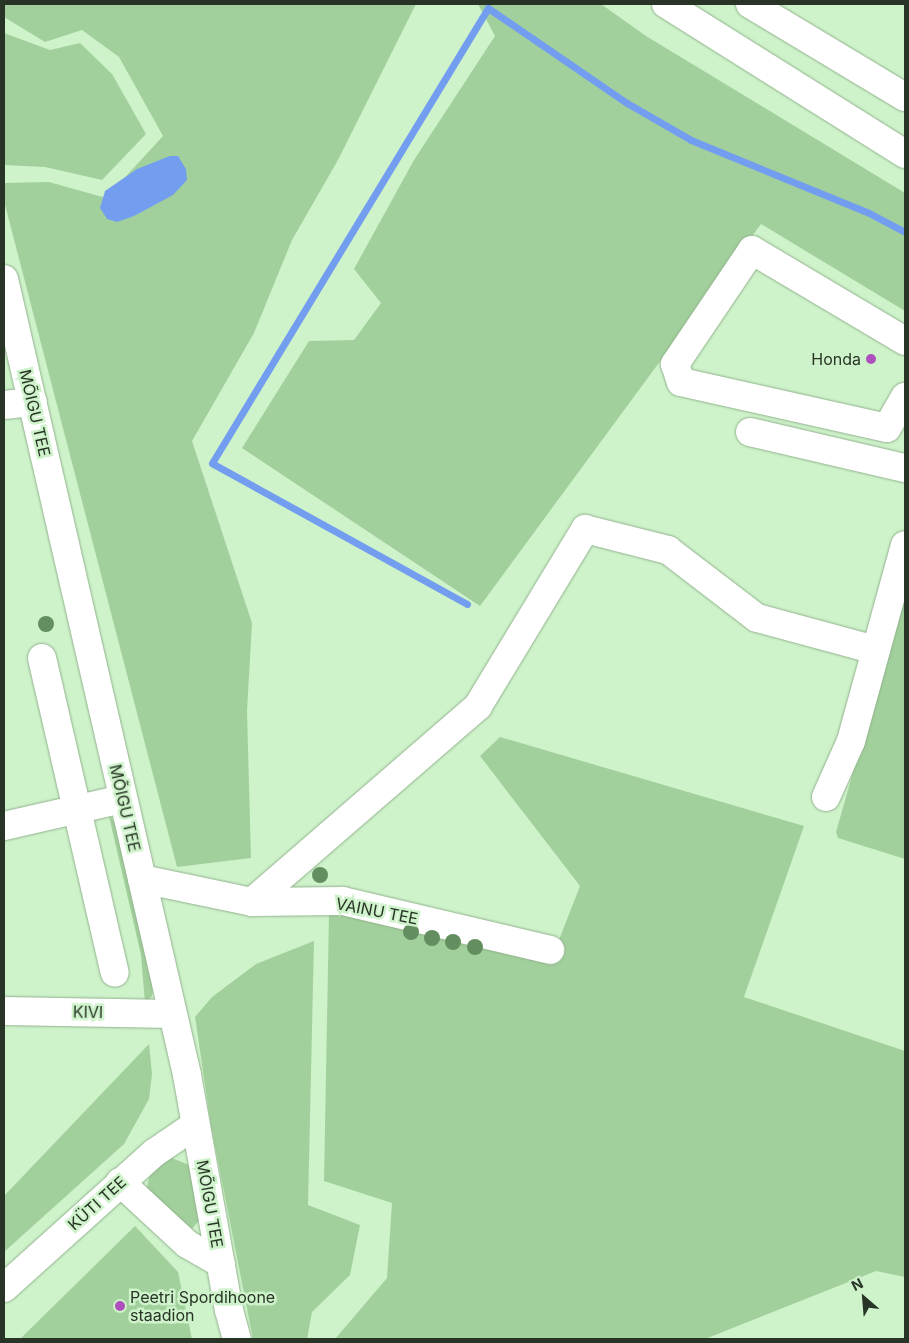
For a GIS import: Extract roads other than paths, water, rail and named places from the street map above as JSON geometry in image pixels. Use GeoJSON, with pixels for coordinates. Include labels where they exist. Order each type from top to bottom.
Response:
{"type":"FeatureCollection","features":[{"type":"Feature","properties":{"kind":"main road"},"geometry":{"type":"LineString","coordinates":[[666,4],[905,154]]}},
{"type":"Feature","properties":{"kind":"main road"},"geometry":{"type":"LineString","coordinates":[[750,4],[905,97]]}},
{"type":"Feature","properties":{"kind":"main road"},"geometry":{"type":"LineString","coordinates":[[905,341],[752,250],[675,364],[681,382],[887,428],[905,398]]}},
{"type":"Feature","properties":{"kind":"main road","name":"MÕIGU TEE"},"geometry":{"type":"LineString","coordinates":[[4,279],[172,1014],[237,1339]]}},
{"type":"Feature","properties":{"kind":"main road"},"geometry":{"type":"LineString","coordinates":[[4,405],[32,402]]}},
{"type":"Feature","properties":{"kind":"main road"},"geometry":{"type":"LineString","coordinates":[[750,432],[905,468]]}},
{"type":"Feature","properties":{"kind":"main road"},"geometry":{"type":"LineString","coordinates":[[252,902],[478,706],[585,528],[668,550],[757,618],[876,650]]}},
{"type":"Feature","properties":{"kind":"main road"},"geometry":{"type":"LineString","coordinates":[[826,797],[851,741],[905,545]]}},
{"type":"Feature","properties":{"kind":"main road"},"geometry":{"type":"LineString","coordinates":[[42,658],[115,973]]}},
{"type":"Feature","properties":{"kind":"main road"},"geometry":{"type":"LineString","coordinates":[[4,826],[123,800]]}},
{"type":"Feature","properties":{"kind":"main road","name":"VAINU TEE"},"geometry":{"type":"LineString","coordinates":[[142,879],[252,902],[343,901],[550,950]]}},
{"type":"Feature","properties":{"kind":"main road","name":"KIVI"},"geometry":{"type":"LineString","coordinates":[[4,1011],[172,1014]]}},
{"type":"Feature","properties":{"kind":"main road","name":"KÜTI TEE"},"geometry":{"type":"LineString","coordinates":[[4,1288],[120,1182],[154,1153],[195,1125]]}},
{"type":"Feature","properties":{"kind":"main road"},"geometry":{"type":"LineString","coordinates":[[120,1182],[187,1244],[221,1264]]}},
{"type":"Feature","properties":{"kind":"water"},"geometry":{"type":"Polygon","coordinates":[[[170,156],[178,156],[186,169],[187,180],[173,195],[134,216],[117,222],[107,219],[100,208],[105,191],[137,169],[170,156]]]}},
{"type":"Feature","properties":{"kind":"waterway"},"geometry":{"type":"LineString","coordinates":[[467,604],[212,463],[488,8],[627,103],[691,140],[869,213],[905,232]]}},
{"type":"Feature","properties":{"kind":"place","name":"Honda"},"geometry":{"type":"Point","coordinates":[871,359]}},
{"type":"Feature","properties":{"kind":"place","name":"Peetri Spordihoone staadion"},"geometry":{"type":"Point","coordinates":[120,1306]}}]}
